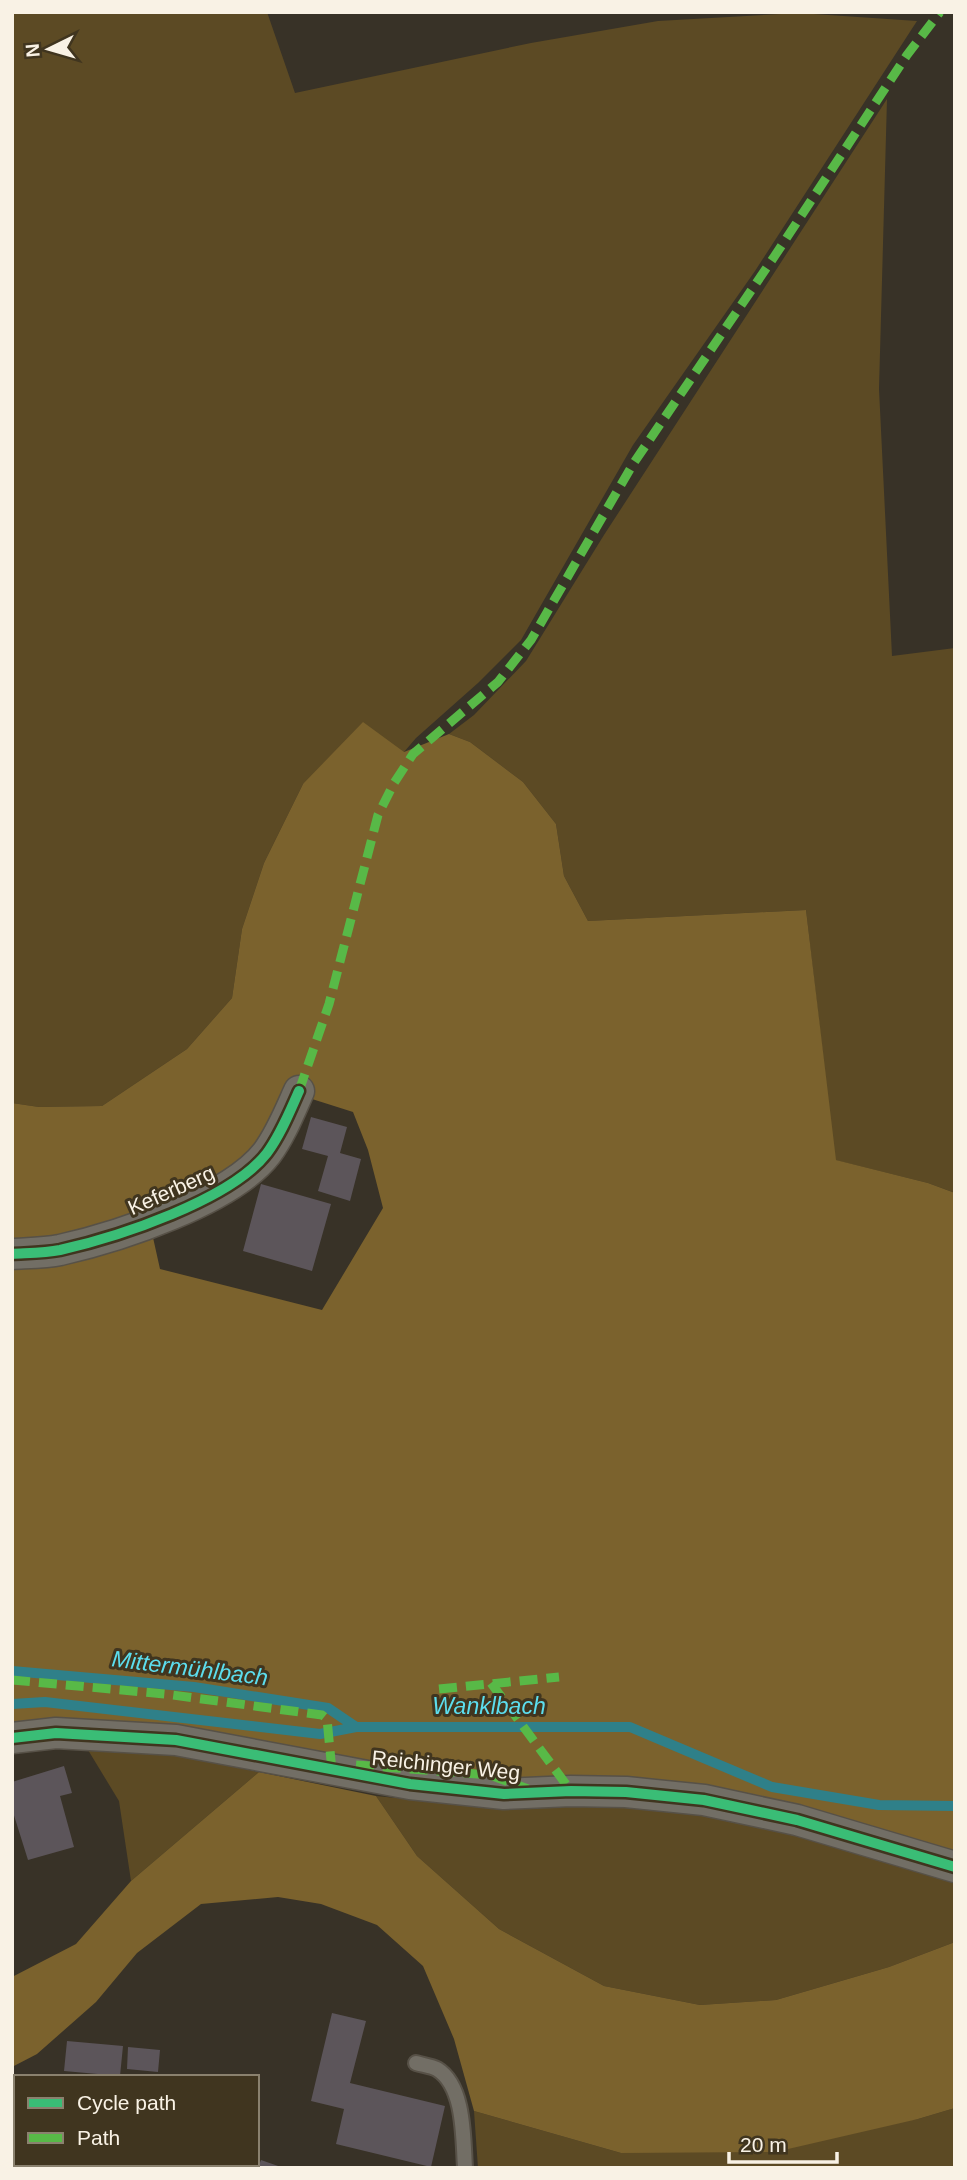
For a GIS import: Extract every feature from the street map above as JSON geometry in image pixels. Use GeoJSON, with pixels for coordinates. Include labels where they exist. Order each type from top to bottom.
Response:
{"type":"FeatureCollection","features":[{"type":"Feature","properties":{"kind":"street","name":"Keferberg"},"geometry":{"type":"LineString","coordinates":[[12,1254],[59,1250],[127,1231],[204,1200],[236,1181],[267,1154],[285,1124],[299,1091]]}},
{"type":"Feature","properties":{"kind":"street","name":"Reichinger Weg"},"geometry":{"type":"LineString","coordinates":[[12,1738],[56,1733],[176,1740],[410,1784],[504,1794],[626,1792],[704,1800],[797,1820],[955,1867]]}},
{"type":"Feature","properties":{"kind":"lane"},"geometry":{"type":"LineString","coordinates":[[416,2063],[437,2069],[448,2080],[457,2097],[465,2168]]}},
{"type":"Feature","properties":{"kind":"shaded area"},"geometry":{"type":"Polygon","coordinates":[[[12,12],[267,12],[295,93],[531,43],[658,21],[799,13],[917,21],[755,271],[633,445],[521,640],[404,752],[303,784],[264,863],[242,929],[232,998],[187,1049],[102,1106],[39,1107],[12,1103],[12,12]]]}},
{"type":"Feature","properties":{"kind":"shaded area"},"geometry":{"type":"Polygon","coordinates":[[[887,99],[879,389],[892,656],[955,648],[955,1193],[928,1183],[835,1160],[806,910],[588,921],[564,876],[556,824],[523,782],[470,742],[449,734],[474,715],[526,661],[604,535],[887,99]]]}},
{"type":"Feature","properties":{"kind":"shaded area"},"geometry":{"type":"Polygon","coordinates":[[[363,722],[404,752],[449,734],[470,742],[523,782],[556,824],[564,876],[588,921],[806,910],[836,1160],[928,1183],[955,1193],[955,1853],[946,1849],[477,1782],[12,1723],[12,1103],[39,1107],[102,1106],[187,1049],[232,998],[242,929],[264,863],[303,784],[363,722]],[[312,1099],[288,1138],[152,1233],[160,1269],[322,1310],[383,1208],[368,1150],[353,1112],[312,1099]]]}},
{"type":"Feature","properties":{"kind":"shaded area"},"geometry":{"type":"Polygon","coordinates":[[[85,1745],[156,1751],[259,1772],[131,1881],[119,1801],[85,1745]]]}},
{"type":"Feature","properties":{"kind":"shaded area"},"geometry":{"type":"Polygon","coordinates":[[[259,1772],[376,1796],[417,1856],[499,1929],[604,1986],[700,2005],[776,2000],[889,1967],[955,1942],[955,2108],[775,2152],[621,2153],[474,2111],[454,2039],[423,1966],[377,1925],[321,1904],[278,1897],[201,1904],[137,1953],[96,2002],[37,2054],[12,2067],[12,1977],[76,1944],[131,1881],[259,1772]]]}},
{"type":"Feature","properties":{"kind":"shaded area"},"geometry":{"type":"Polygon","coordinates":[[[376,1796],[467,1805],[565,1803],[667,1807],[750,1822],[955,1878],[955,1942],[889,1967],[776,2000],[700,2005],[604,1986],[499,1929],[417,1856],[376,1796]]]}},
{"type":"Feature","properties":{"kind":"shaded area"},"geometry":{"type":"Polygon","coordinates":[[[955,2108],[955,2168],[478,2168],[474,2111],[621,2153],[918,2119],[955,2108]]]}},
{"type":"Feature","properties":{"kind":"building"},"geometry":{"type":"Polygon","coordinates":[[[311,1117],[347,1127],[340,1153],[361,1159],[350,1201],[318,1191],[328,1156],[302,1149],[311,1117]]]}},
{"type":"Feature","properties":{"kind":"building"},"geometry":{"type":"Polygon","coordinates":[[[261,1184],[331,1204],[312,1271],[243,1251],[261,1184]]]}},
{"type":"Feature","properties":{"kind":"building"},"geometry":{"type":"Polygon","coordinates":[[[64,1766],[72,1793],[60,1796],[74,1847],[28,1860],[12,1809],[12,1782],[64,1766]]]}},
{"type":"Feature","properties":{"kind":"building"},"geometry":{"type":"Polygon","coordinates":[[[332,2013],[366,2021],[350,2083],[445,2106],[431,2167],[336,2144],[344,2109],[311,2101],[332,2013]]]}},
{"type":"Feature","properties":{"kind":"building"},"geometry":{"type":"Polygon","coordinates":[[[67,2041],[123,2046],[120,2075],[64,2071],[67,2041]]]}},
{"type":"Feature","properties":{"kind":"building"},"geometry":{"type":"Polygon","coordinates":[[[128,2047],[160,2050],[158,2072],[127,2069],[128,2047]]]}},
{"type":"Feature","properties":{"kind":"building"},"geometry":{"type":"Polygon","coordinates":[[[12,2107],[14,2166],[180,2166],[179,2168],[12,2168],[12,2107]]]}},
{"type":"Feature","properties":{"kind":"building"},"geometry":{"type":"Polygon","coordinates":[[[261,2160],[281,2168],[258,2168],[261,2160]]]}},
{"type":"Feature","properties":{"kind":"waterway","name":"Mittermühlbach"},"geometry":{"type":"LineString","coordinates":[[12,1671],[194,1687],[328,1708],[356,1727]]}},
{"type":"Feature","properties":{"kind":"waterway","name":"Wanklbach"},"geometry":{"type":"LineString","coordinates":[[12,1704],[45,1702],[320,1734],[356,1727],[630,1727],[772,1787],[879,1805],[955,1806]]}},
{"type":"Feature","properties":{"kind":"marked path"},"geometry":{"type":"LineString","coordinates":[[299,1091],[329,1004],[378,815],[394,783],[413,754],[498,682],[531,640],[633,464],[907,55],[940,12]]}},
{"type":"Feature","properties":{"kind":"marked path"},"geometry":{"type":"LineString","coordinates":[[439,1689],[559,1677]]}},
{"type":"Feature","properties":{"kind":"marked path"},"geometry":{"type":"LineString","coordinates":[[12,1680],[165,1694],[322,1715],[327,1719],[332,1771]]}},
{"type":"Feature","properties":{"kind":"marked path"},"geometry":{"type":"LineString","coordinates":[[491,1683],[571,1791]]}},
{"type":"Feature","properties":{"kind":"marked path"},"geometry":{"type":"LineString","coordinates":[[356,1765],[490,1775],[528,1789]]}},
{"type":"Feature","properties":{"kind":"cycle path"},"geometry":{"type":"LineString","coordinates":[[12,1254],[60,1250],[112,1236],[172,1214],[228,1186],[267,1153],[299,1091]]}},
{"type":"Feature","properties":{"kind":"cycle path"},"geometry":{"type":"LineString","coordinates":[[12,1738],[56,1733],[176,1740],[410,1784],[504,1794],[626,1792],[704,1800],[797,1820],[955,1867]]}}]}
